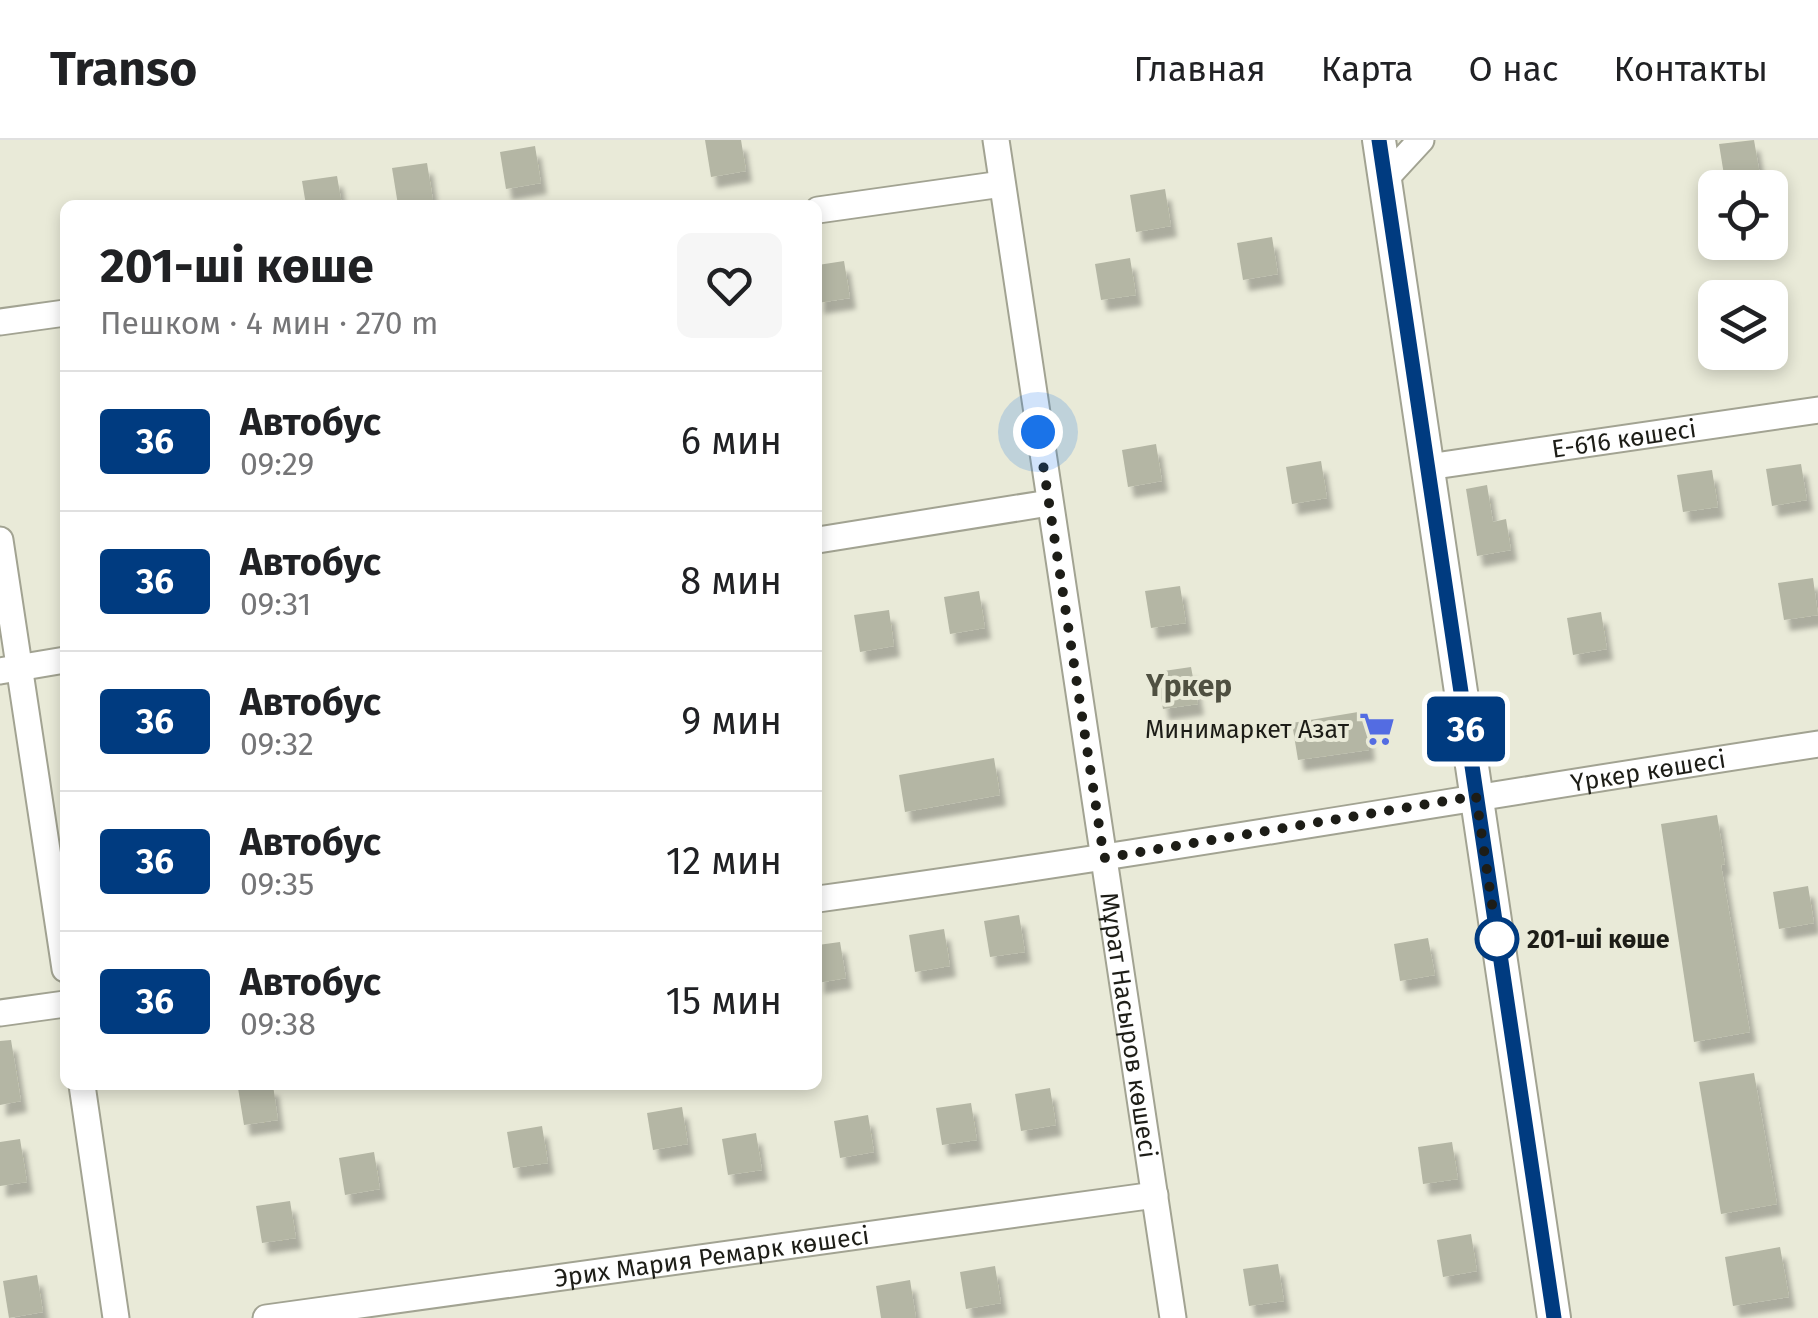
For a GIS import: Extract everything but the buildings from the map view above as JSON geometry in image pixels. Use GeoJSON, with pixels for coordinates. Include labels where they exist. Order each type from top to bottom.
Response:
{"type":"FeatureCollection","features":[{"type":"Feature","properties":{"kind":"street","name":"Мұрат Насыров көшесі"},"geometry":{"type":"LineString","coordinates":[[996,140],[1173,1318]]}},
{"type":"Feature","properties":{"kind":"street"},"geometry":{"type":"LineString","coordinates":[[1379,140],[1554,1318]]}},
{"type":"Feature","properties":{"kind":"street"},"geometry":{"type":"LineString","coordinates":[[1386,179],[1421,140]]}},
{"type":"Feature","properties":{"kind":"street"},"geometry":{"type":"LineString","coordinates":[[822,209],[1002,184]]}},
{"type":"Feature","properties":{"kind":"street"},"geometry":{"type":"LineString","coordinates":[[0,322],[60,315]]}},
{"type":"Feature","properties":{"kind":"street","name":"Е-616 көшесі"},"geometry":{"type":"LineString","coordinates":[[1428,468],[1818,410]]}},
{"type":"Feature","properties":{"kind":"street"},"geometry":{"type":"LineString","coordinates":[[822,539],[1048,503]]}},
{"type":"Feature","properties":{"kind":"street"},"geometry":{"type":"LineString","coordinates":[[0,540],[10,669],[60,942]]}},
{"type":"Feature","properties":{"kind":"street"},"geometry":{"type":"LineString","coordinates":[[10,669],[60,661]]}},
{"type":"Feature","properties":{"kind":"street","name":"Үркер көшесі"},"geometry":{"type":"LineString","coordinates":[[822,898],[1104,858],[1818,744]]}},
{"type":"Feature","properties":{"kind":"street"},"geometry":{"type":"LineString","coordinates":[[0,1014],[60,1005]]}},
{"type":"Feature","properties":{"kind":"street"},"geometry":{"type":"LineString","coordinates":[[83,1090],[116,1318]]}},
{"type":"Feature","properties":{"kind":"street","name":"Эрих Мария Ремарк көшесі"},"geometry":{"type":"LineString","coordinates":[[266,1318],[1155,1195]]}},
{"type":"Feature","properties":{"kind":"bus line","name":"36"},"geometry":{"type":"LineString","coordinates":[[1379,140],[1554,1318]]}},
{"type":"Feature","properties":{"kind":"place","name":"Минимаркет Азат"},"geometry":{"type":"Point","coordinates":[1377,729]}},
{"type":"Feature","properties":{"kind":"place","name":"201-ші көше"},"geometry":{"type":"Point","coordinates":[1497,939]}},
{"type":"Feature","properties":{"kind":"district","name":"Үркер"},"geometry":{"type":"Point","coordinates":[1189,686]}},
{"type":"Feature","properties":{"kind":"route"},"geometry":{"type":"LineString","coordinates":[[1038,432],[1104,858],[1476,796],[1498,945],[1497,939]]}}]}
